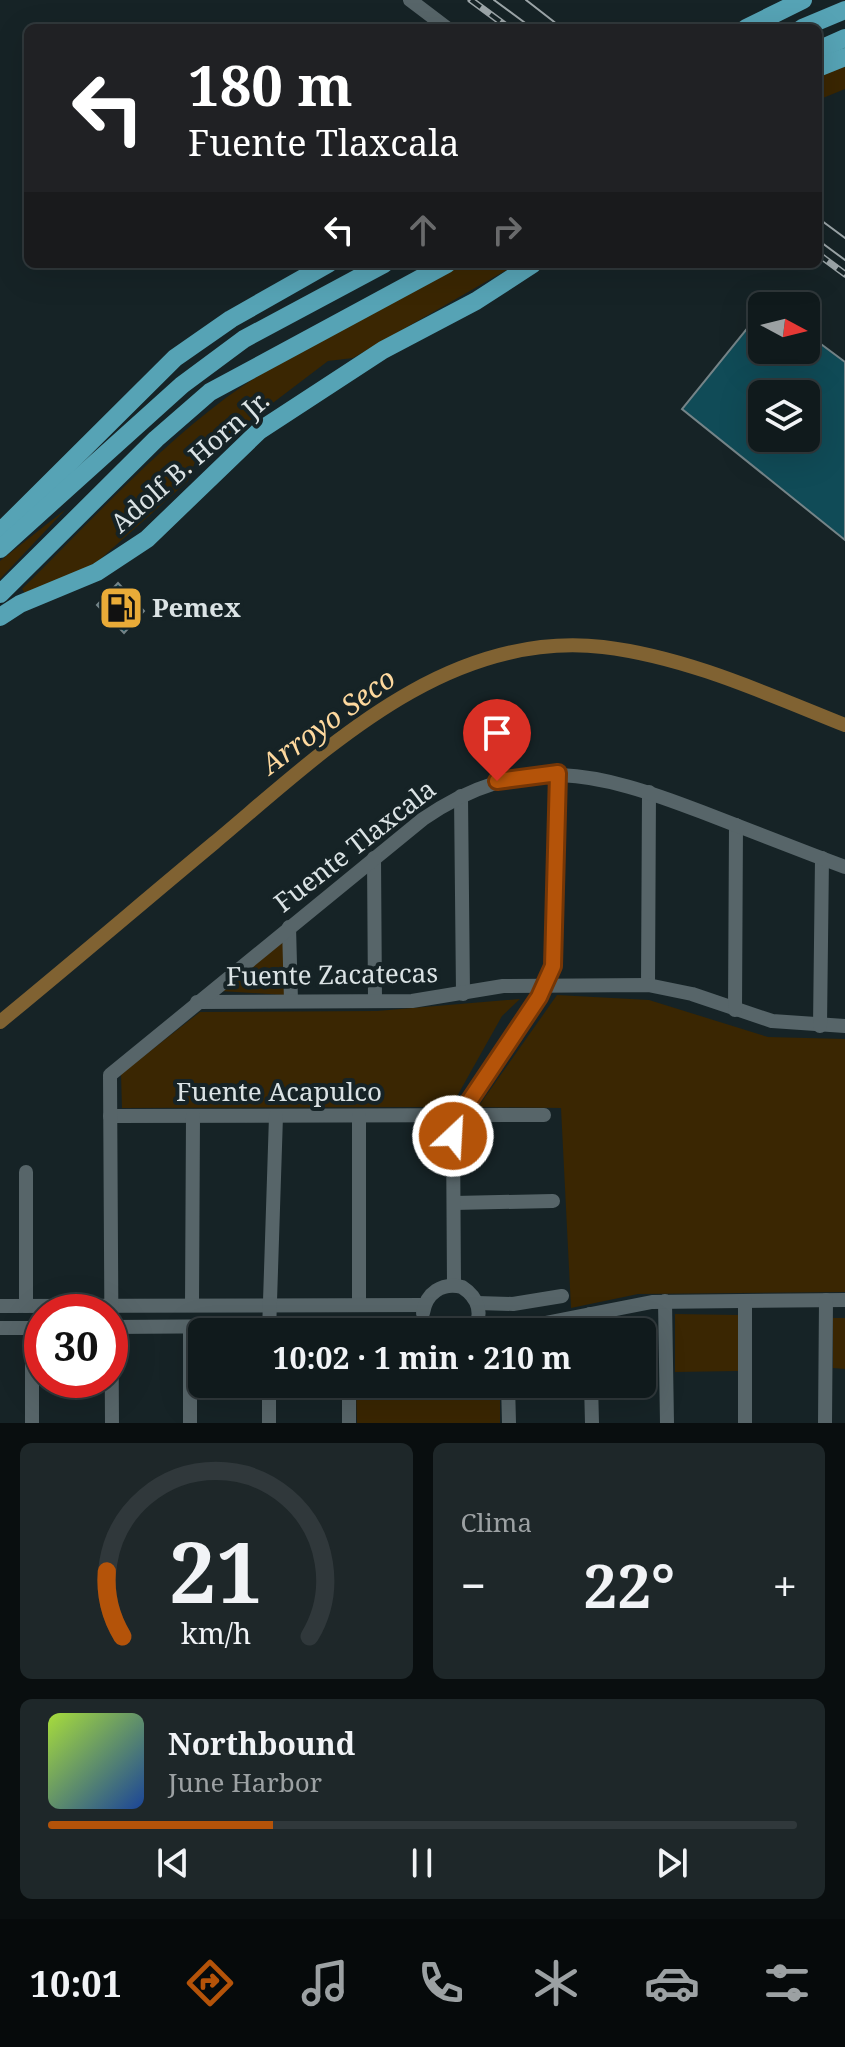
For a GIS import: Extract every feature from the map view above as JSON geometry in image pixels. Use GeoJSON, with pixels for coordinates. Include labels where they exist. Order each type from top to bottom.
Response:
{"type":"FeatureCollection","features":[{"type":"Feature","properties":{"kind":"main road"},"geometry":{"type":"LineString","coordinates":[[754,24],[803,0]]}},
{"type":"Feature","properties":{"kind":"main road"},"geometry":{"type":"LineString","coordinates":[[812,24],[845,10]]}},
{"type":"Feature","properties":{"kind":"main road"},"geometry":{"type":"LineString","coordinates":[[822,48],[845,38]]}},
{"type":"Feature","properties":{"kind":"main road"},"geometry":{"type":"LineString","coordinates":[[822,66],[845,57]]}},
{"type":"Feature","properties":{"kind":"main road"},"geometry":{"type":"LineString","coordinates":[[0,532],[175,358],[231,319],[321,268]]}},
{"type":"Feature","properties":{"kind":"main road"},"geometry":{"type":"LineString","coordinates":[[0,549],[207,366],[244,339],[377,268]]}},
{"type":"Feature","properties":{"kind":"main road"},"geometry":{"type":"LineString","coordinates":[[0,594],[156,439],[210,392],[440,268]]}},
{"type":"Feature","properties":{"kind":"main road","name":"Adolf B. Horn Jr."},"geometry":{"type":"LineString","coordinates":[[0,617],[20,604],[97,572],[147,539],[259,431],[383,350],[476,301],[527,268]]}},
{"type":"Feature","properties":{"kind":"street"},"geometry":{"type":"LineString","coordinates":[[410,0],[442,24]]}},
{"type":"Feature","properties":{"kind":"street"},"geometry":{"type":"LineString","coordinates":[[454,1285],[453,1129],[546,985],[555,952],[558,773]]}},
{"type":"Feature","properties":{"kind":"street","name":"Fuente Tlaxcala"},"geometry":{"type":"LineString","coordinates":[[110,1116],[110,1075],[423,819],[461,796],[497,781],[558,773],[599,777],[649,792],[845,867]]}},
{"type":"Feature","properties":{"kind":"street"},"geometry":{"type":"LineString","coordinates":[[648,985],[649,792]]}},
{"type":"Feature","properties":{"kind":"street"},"geometry":{"type":"LineString","coordinates":[[461,796],[463,994]]}},
{"type":"Feature","properties":{"kind":"street"},"geometry":{"type":"LineString","coordinates":[[735,1010],[736,825]]}},
{"type":"Feature","properties":{"kind":"street"},"geometry":{"type":"LineString","coordinates":[[374,858],[375,1001]]}},
{"type":"Feature","properties":{"kind":"street"},"geometry":{"type":"LineString","coordinates":[[820,1026],[822,858]]}},
{"type":"Feature","properties":{"kind":"street"},"geometry":{"type":"LineString","coordinates":[[289,927],[291,1001]]}},
{"type":"Feature","properties":{"kind":"street","name":"Fuente Zacatecas"},"geometry":{"type":"LineString","coordinates":[[197,1002],[435,1000],[503,986],[648,985],[692,994],[772,1021],[845,1026]]}},
{"type":"Feature","properties":{"kind":"street","name":"Fuente Acapulco"},"geometry":{"type":"LineString","coordinates":[[110,1116],[544,1115]]}},
{"type":"Feature","properties":{"kind":"street"},"geometry":{"type":"LineString","coordinates":[[110,1116],[111,1294]]}},
{"type":"Feature","properties":{"kind":"street"},"geometry":{"type":"LineString","coordinates":[[192,1305],[193,1116]]}},
{"type":"Feature","properties":{"kind":"street"},"geometry":{"type":"LineString","coordinates":[[269,1318],[276,1116]]}},
{"type":"Feature","properties":{"kind":"street"},"geometry":{"type":"LineString","coordinates":[[359,1116],[359,1305]]}},
{"type":"Feature","properties":{"kind":"street"},"geometry":{"type":"LineString","coordinates":[[26,1172],[26,1294]]}},
{"type":"Feature","properties":{"kind":"street"},"geometry":{"type":"LineString","coordinates":[[454,1203],[553,1201]]}},
{"type":"Feature","properties":{"kind":"street"},"geometry":{"type":"LineString","coordinates":[[426,1318],[424,1305],[436,1290],[454,1285],[468,1291],[477,1303],[475,1318]]}},
{"type":"Feature","properties":{"kind":"street"},"geometry":{"type":"LineString","coordinates":[[477,1303],[513,1304],[562,1296]]}},
{"type":"Feature","properties":{"kind":"street"},"geometry":{"type":"LineString","coordinates":[[825,1423],[826,1300]]}},
{"type":"Feature","properties":{"kind":"street"},"geometry":{"type":"LineString","coordinates":[[570,1318],[665,1301],[845,1300]]}},
{"type":"Feature","properties":{"kind":"street"},"geometry":{"type":"LineString","coordinates":[[665,1301],[667,1423]]}},
{"type":"Feature","properties":{"kind":"street"},"geometry":{"type":"LineString","coordinates":[[745,1301],[745,1423]]}},
{"type":"Feature","properties":{"kind":"street"},"geometry":{"type":"LineString","coordinates":[[128,1306],[424,1305]]}},
{"type":"Feature","properties":{"kind":"street"},"geometry":{"type":"LineString","coordinates":[[0,1306],[24,1306]]}},
{"type":"Feature","properties":{"kind":"street"},"geometry":{"type":"LineString","coordinates":[[128,1327],[188,1327]]}},
{"type":"Feature","properties":{"kind":"street"},"geometry":{"type":"LineString","coordinates":[[0,1328],[24,1328]]}},
{"type":"Feature","properties":{"kind":"street"},"geometry":{"type":"LineString","coordinates":[[32,1423],[33,1398]]}},
{"type":"Feature","properties":{"kind":"street"},"geometry":{"type":"LineString","coordinates":[[112,1398],[112,1423]]}},
{"type":"Feature","properties":{"kind":"street"},"geometry":{"type":"LineString","coordinates":[[190,1398],[190,1423]]}},
{"type":"Feature","properties":{"kind":"street"},"geometry":{"type":"LineString","coordinates":[[269,1398],[269,1423]]}},
{"type":"Feature","properties":{"kind":"street"},"geometry":{"type":"LineString","coordinates":[[349,1398],[349,1423]]}},
{"type":"Feature","properties":{"kind":"street"},"geometry":{"type":"LineString","coordinates":[[508,1398],[509,1423]]}},
{"type":"Feature","properties":{"kind":"street"},"geometry":{"type":"LineString","coordinates":[[591,1398],[592,1423]]}},
{"type":"Feature","properties":{"kind":"shaded area"},"geometry":{"type":"Polygon","coordinates":[[[845,63],[845,89],[822,98],[822,73],[845,63]]]}},
{"type":"Feature","properties":{"kind":"shaded area"},"geometry":{"type":"Polygon","coordinates":[[[453,268],[510,268],[353,358],[328,361],[195,462],[188,481],[96,563],[26,595],[22,589],[173,441],[227,397],[312,343],[453,268]]]}},
{"type":"Feature","properties":{"kind":"shaded area"},"geometry":{"type":"Polygon","coordinates":[[[66,509],[0,579],[0,561],[66,509]]]}},
{"type":"Feature","properties":{"kind":"shaded area"},"geometry":{"type":"Polygon","coordinates":[[[285,938],[285,995],[220,991],[285,938]]]}},
{"type":"Feature","properties":{"kind":"shaded area"},"geometry":{"type":"Polygon","coordinates":[[[557,995],[649,1000],[768,1037],[845,1039],[845,1292],[638,1294],[571,1308],[561,1108],[478,1107],[557,995]]]}},
{"type":"Feature","properties":{"kind":"shaded area"},"geometry":{"type":"Polygon","coordinates":[[[520,999],[502,1016],[451,1107],[122,1108],[121,1074],[200,1012],[377,1011],[520,999]]]}},
{"type":"Feature","properties":{"kind":"shaded area"},"geometry":{"type":"Polygon","coordinates":[[[675,1314],[739,1315],[738,1371],[675,1372],[675,1314]]]}},
{"type":"Feature","properties":{"kind":"shaded area"},"geometry":{"type":"Polygon","coordinates":[[[833,1318],[845,1318],[845,1369],[833,1368],[833,1318]]]}},
{"type":"Feature","properties":{"kind":"shaded area"},"geometry":{"type":"Polygon","coordinates":[[[356,1398],[500,1398],[500,1423],[357,1423],[356,1398]]]}},
{"type":"Feature","properties":{"kind":"building"},"geometry":{"type":"Polygon","coordinates":[[[748,327],[748,364],[820,364],[820,343],[845,362],[845,540],[682,409],[748,327]]]}},
{"type":"Feature","properties":{"kind":"building","name":"Pemex"},"geometry":{"type":"Polygon","coordinates":[[[118,583],[144,611],[124,633],[97,605],[118,583]]]}},
{"type":"Feature","properties":{"kind":"waterway","name":"Arroyo Seco"},"geometry":{"type":"LineString","coordinates":[[0,1022],[344,736],[391,704],[440,677],[491,657],[546,646],[603,647],[634,652],[726,678],[845,725]]}},
{"type":"Feature","properties":{"kind":"tram line"},"geometry":{"type":"LineString","coordinates":[[494,0],[527,24]]}},
{"type":"Feature","properties":{"kind":"tram line"},"geometry":{"type":"LineString","coordinates":[[526,0],[557,24]]}},
{"type":"Feature","properties":{"kind":"tram line"},"geometry":{"type":"LineString","coordinates":[[822,221],[845,238]]}},
{"type":"Feature","properties":{"kind":"tram line"},"geometry":{"type":"LineString","coordinates":[[822,243],[845,260]]}},
{"type":"Feature","properties":{"kind":"railway"},"geometry":{"type":"LineString","coordinates":[[471,0],[504,24]]}},
{"type":"Feature","properties":{"kind":"railway"},"geometry":{"type":"LineString","coordinates":[[822,257],[845,274]]}},
{"type":"Feature","properties":{"kind":"place","name":"Pemex"},"geometry":{"type":"Point","coordinates":[121,608]}},
{"type":"Feature","properties":{"kind":"route"},"geometry":{"type":"LineString","coordinates":[[453,1136],[456,1121],[546,985],[555,952],[558,773],[497,781]]}}]}
